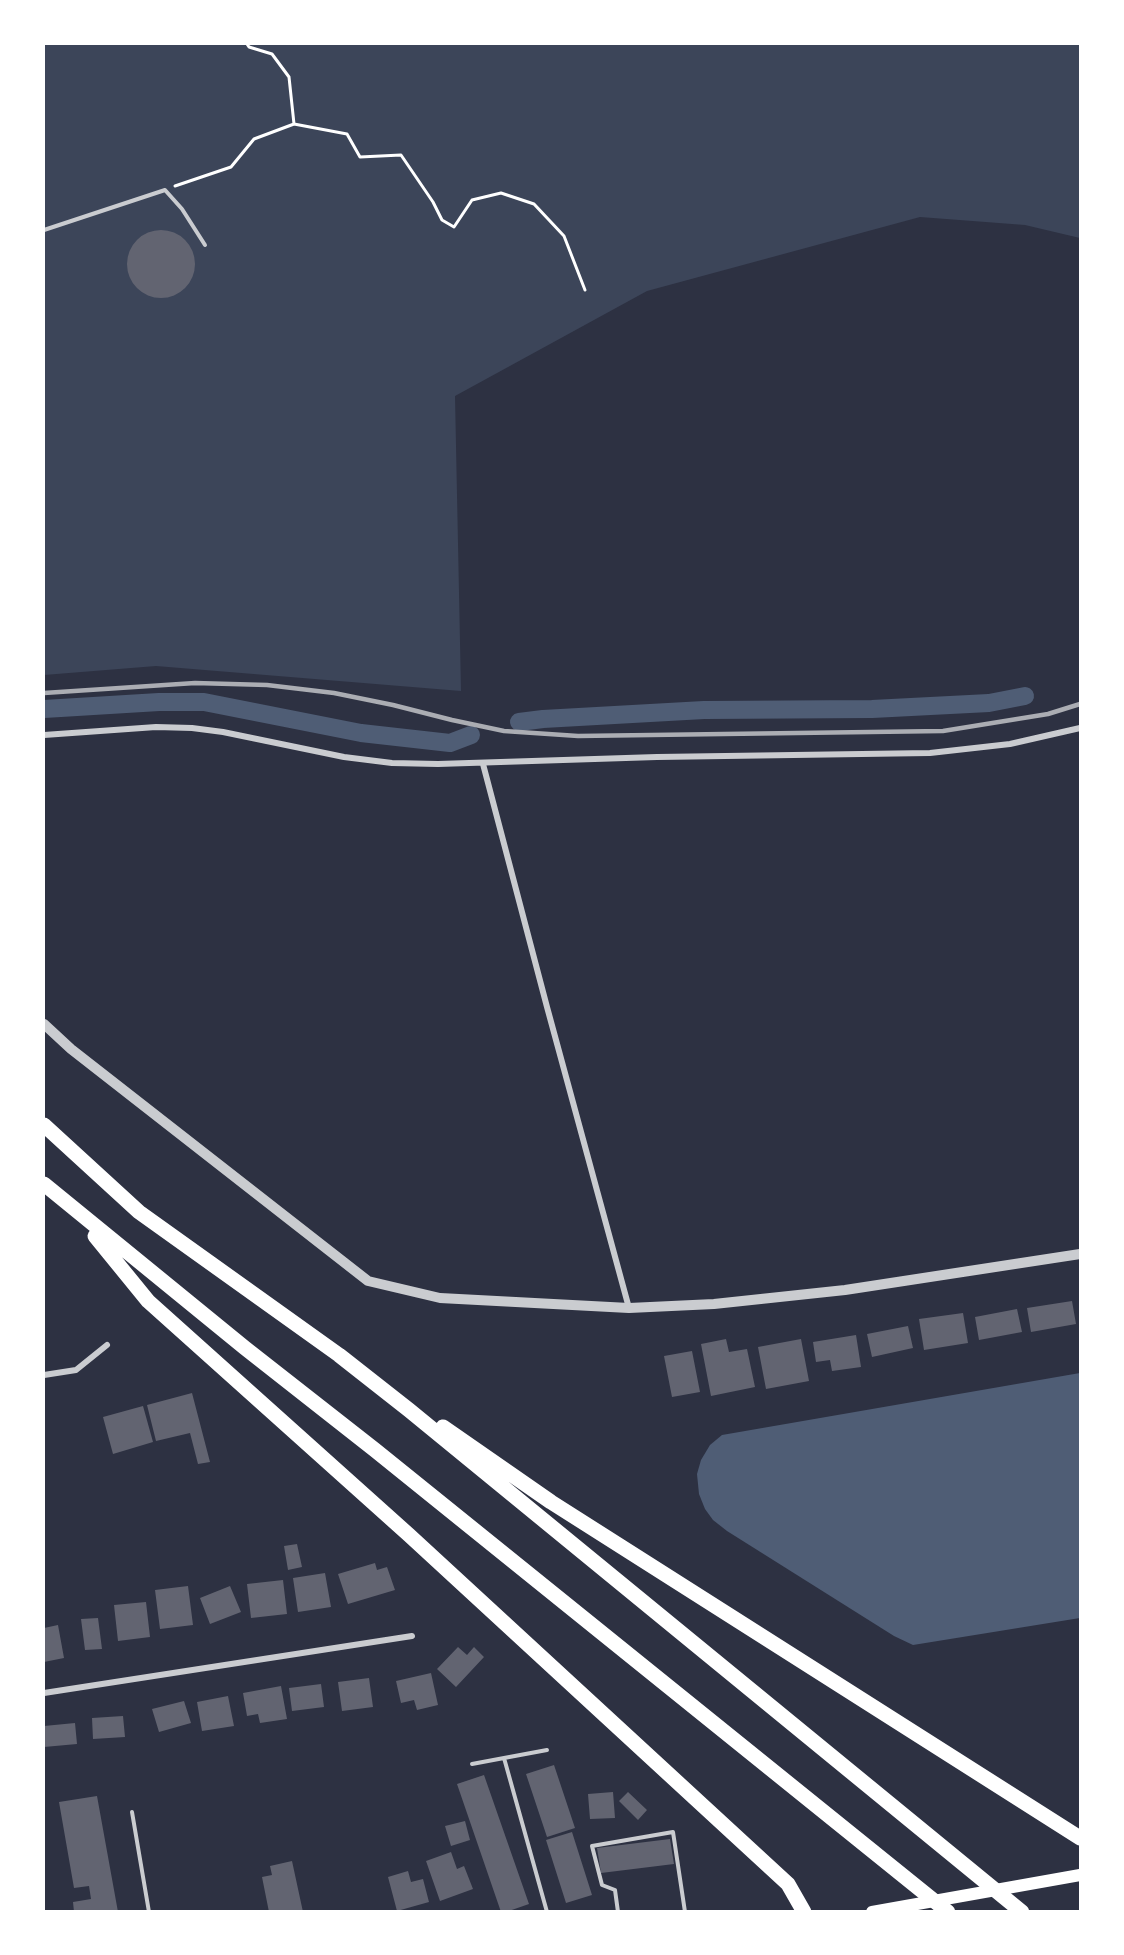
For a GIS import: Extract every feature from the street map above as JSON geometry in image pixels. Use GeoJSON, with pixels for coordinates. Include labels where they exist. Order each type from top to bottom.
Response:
{"type":"FeatureCollection","features":[{"type":"Feature","properties":{"kind":"highway"},"geometry":{"type":"LineString","coordinates":[[44,1125],[139,1212],[339,1355],[551,1502],[1080,1838]]}},
{"type":"Feature","properties":{"kind":"highway"},"geometry":{"type":"LineString","coordinates":[[44,1184],[948,1911]]}},
{"type":"Feature","properties":{"kind":"highway"},"geometry":{"type":"LineString","coordinates":[[74,1210],[148,1300],[409,1535],[788,1884],[804,1911]]}},
{"type":"Feature","properties":{"kind":"highway"},"geometry":{"type":"LineString","coordinates":[[339,1355],[1022,1911]]}},
{"type":"Feature","properties":{"kind":"main road"},"geometry":{"type":"LineString","coordinates":[[872,1911],[1077,1875]]}},
{"type":"Feature","properties":{"kind":"street"},"geometry":{"type":"LineString","coordinates":[[44,735],[156,727],[192,728],[233,734],[344,758],[392,763],[483,764],[657,757],[930,753],[1010,744],[1080,728]]}},
{"type":"Feature","properties":{"kind":"street"},"geometry":{"type":"LineString","coordinates":[[483,764],[629,1308]]}},
{"type":"Feature","properties":{"kind":"street"},"geometry":{"type":"LineString","coordinates":[[44,1024],[80,1056],[368,1281],[440,1298],[629,1308],[714,1304],[845,1290],[1080,1254]]}},
{"type":"Feature","properties":{"kind":"street"},"geometry":{"type":"LineString","coordinates":[[44,1375],[76,1370],[107,1345]]}},
{"type":"Feature","properties":{"kind":"street"},"geometry":{"type":"LineString","coordinates":[[44,1693],[412,1636]]}},
{"type":"Feature","properties":{"kind":"lane"},"geometry":{"type":"LineString","coordinates":[[44,230],[165,190],[182,209],[205,245]]}},
{"type":"Feature","properties":{"kind":"lane"},"geometry":{"type":"LineString","coordinates":[[472,1764],[547,1750]]}},
{"type":"Feature","properties":{"kind":"lane"},"geometry":{"type":"LineString","coordinates":[[504,1758],[547,1911]]}},
{"type":"Feature","properties":{"kind":"lane"},"geometry":{"type":"LineString","coordinates":[[132,1812],[149,1911]]}},
{"type":"Feature","properties":{"kind":"lane"},"geometry":{"type":"LineString","coordinates":[[618,1911],[615,1890],[602,1885],[592,1846],[673,1832],[685,1911]]}},
{"type":"Feature","properties":{"kind":"path"},"geometry":{"type":"LineString","coordinates":[[247,44],[249,47],[273,54],[289,77],[294,124]]}},
{"type":"Feature","properties":{"kind":"path"},"geometry":{"type":"LineString","coordinates":[[165,190],[231,166],[254,139],[294,124],[347,134],[360,157],[401,154],[433,202],[442,220],[454,227],[472,200],[501,193],[534,204],[564,237],[585,290]]}},
{"type":"Feature","properties":{"kind":"shaded area"},"geometry":{"type":"Polygon","coordinates":[[[44,44],[1080,44],[1080,238],[1025,225],[920,217],[647,291],[455,396],[461,691],[156,666],[44,675],[44,44]]]}},
{"type":"Feature","properties":{"kind":"shaded area"},"geometry":{"type":"Polygon","coordinates":[[[1080,1373],[1080,1618],[913,1645],[894,1636],[727,1531],[713,1520],[705,1509],[699,1494],[697,1474],[701,1460],[710,1445],[722,1435],[1080,1373]]]}},
{"type":"Feature","properties":{"kind":"building"},"geometry":{"type":"Polygon","coordinates":[[[161,230],[174,233],[185,240],[192,251],[195,264],[192,277],[185,288],[174,295],[161,298],[148,295],[137,288],[130,277],[127,264],[130,251],[137,240],[148,233],[161,230]]]}},
{"type":"Feature","properties":{"kind":"building"},"geometry":{"type":"Polygon","coordinates":[[[1072,1301],[1076,1324],[1031,1332],[1027,1308],[1072,1301]]]}},
{"type":"Feature","properties":{"kind":"building"},"geometry":{"type":"Polygon","coordinates":[[[1017,1309],[1022,1332],[979,1340],[975,1317],[1017,1309]]]}},
{"type":"Feature","properties":{"kind":"building"},"geometry":{"type":"Polygon","coordinates":[[[963,1313],[968,1343],[924,1350],[919,1319],[963,1313]]]}},
{"type":"Feature","properties":{"kind":"building"},"geometry":{"type":"Polygon","coordinates":[[[908,1326],[913,1348],[872,1357],[867,1334],[908,1326]]]}},
{"type":"Feature","properties":{"kind":"building"},"geometry":{"type":"Polygon","coordinates":[[[856,1335],[861,1367],[832,1371],[830,1360],[816,1362],[813,1342],[856,1335]]]}},
{"type":"Feature","properties":{"kind":"building"},"geometry":{"type":"Polygon","coordinates":[[[726,1339],[729,1352],[747,1349],[755,1387],[711,1396],[701,1344],[726,1339]]]}},
{"type":"Feature","properties":{"kind":"building"},"geometry":{"type":"Polygon","coordinates":[[[801,1339],[809,1381],[766,1389],[758,1347],[801,1339]]]}},
{"type":"Feature","properties":{"kind":"building"},"geometry":{"type":"Polygon","coordinates":[[[692,1351],[700,1392],[672,1397],[664,1356],[692,1351]]]}},
{"type":"Feature","properties":{"kind":"building"},"geometry":{"type":"Polygon","coordinates":[[[192,1393],[210,1462],[198,1464],[190,1433],[156,1441],[147,1405],[192,1393]]]}},
{"type":"Feature","properties":{"kind":"building"},"geometry":{"type":"Polygon","coordinates":[[[143,1406],[153,1442],[113,1454],[103,1417],[143,1406]]]}},
{"type":"Feature","properties":{"kind":"building"},"geometry":{"type":"Polygon","coordinates":[[[297,1544],[302,1567],[288,1570],[284,1546],[297,1544]]]}},
{"type":"Feature","properties":{"kind":"building"},"geometry":{"type":"Polygon","coordinates":[[[375,1563],[377,1570],[387,1567],[395,1590],[348,1604],[338,1574],[375,1563]]]}},
{"type":"Feature","properties":{"kind":"building"},"geometry":{"type":"Polygon","coordinates":[[[325,1573],[331,1607],[298,1612],[293,1578],[325,1573]]]}},
{"type":"Feature","properties":{"kind":"building"},"geometry":{"type":"Polygon","coordinates":[[[283,1580],[287,1614],[251,1618],[247,1584],[283,1580]]]}},
{"type":"Feature","properties":{"kind":"building"},"geometry":{"type":"Polygon","coordinates":[[[188,1586],[193,1625],[160,1629],[155,1590],[188,1586]]]}},
{"type":"Feature","properties":{"kind":"building"},"geometry":{"type":"Polygon","coordinates":[[[230,1586],[241,1612],[210,1624],[200,1598],[230,1586]]]}},
{"type":"Feature","properties":{"kind":"building"},"geometry":{"type":"Polygon","coordinates":[[[146,1602],[150,1637],[118,1641],[114,1605],[146,1602]]]}},
{"type":"Feature","properties":{"kind":"building"},"geometry":{"type":"Polygon","coordinates":[[[98,1618],[102,1649],[85,1650],[81,1619],[98,1618]]]}},
{"type":"Feature","properties":{"kind":"building"},"geometry":{"type":"Polygon","coordinates":[[[58,1625],[64,1658],[44,1662],[44,1628],[58,1625]]]}},
{"type":"Feature","properties":{"kind":"building"},"geometry":{"type":"Polygon","coordinates":[[[458,1647],[467,1655],[474,1647],[484,1657],[456,1687],[437,1669],[458,1647]]]}},
{"type":"Feature","properties":{"kind":"building"},"geometry":{"type":"Polygon","coordinates":[[[431,1673],[438,1705],[417,1710],[414,1700],[401,1703],[396,1681],[431,1673]]]}},
{"type":"Feature","properties":{"kind":"building"},"geometry":{"type":"Polygon","coordinates":[[[369,1678],[373,1707],[342,1711],[338,1682],[369,1678]]]}},
{"type":"Feature","properties":{"kind":"building"},"geometry":{"type":"Polygon","coordinates":[[[321,1684],[324,1707],[292,1711],[289,1688],[321,1684]]]}},
{"type":"Feature","properties":{"kind":"building"},"geometry":{"type":"Polygon","coordinates":[[[281,1686],[287,1719],[260,1723],[258,1714],[247,1716],[243,1693],[281,1686]]]}},
{"type":"Feature","properties":{"kind":"building"},"geometry":{"type":"Polygon","coordinates":[[[228,1696],[234,1726],[202,1731],[197,1702],[228,1696]]]}},
{"type":"Feature","properties":{"kind":"building"},"geometry":{"type":"Polygon","coordinates":[[[184,1701],[191,1723],[159,1732],[152,1709],[184,1701]]]}},
{"type":"Feature","properties":{"kind":"building"},"geometry":{"type":"Polygon","coordinates":[[[123,1716],[125,1737],[93,1739],[92,1718],[123,1716]]]}},
{"type":"Feature","properties":{"kind":"building"},"geometry":{"type":"Polygon","coordinates":[[[75,1723],[77,1744],[44,1747],[44,1726],[75,1723]]]}},
{"type":"Feature","properties":{"kind":"building"},"geometry":{"type":"Polygon","coordinates":[[[554,1765],[575,1828],[547,1837],[526,1774],[554,1765]]]}},
{"type":"Feature","properties":{"kind":"building"},"geometry":{"type":"Polygon","coordinates":[[[484,1775],[529,1904],[506,1912],[501,1912],[457,1784],[484,1775]]]}},
{"type":"Feature","properties":{"kind":"building"},"geometry":{"type":"Polygon","coordinates":[[[613,1792],[615,1818],[590,1819],[588,1794],[613,1792]]]}},
{"type":"Feature","properties":{"kind":"building"},"geometry":{"type":"Polygon","coordinates":[[[628,1792],[647,1810],[638,1820],[619,1801],[628,1792]]]}},
{"type":"Feature","properties":{"kind":"building"},"geometry":{"type":"Polygon","coordinates":[[[97,1796],[118,1912],[74,1912],[73,1902],[91,1899],[89,1886],[74,1888],[59,1802],[97,1796]]]}},
{"type":"Feature","properties":{"kind":"building"},"geometry":{"type":"Polygon","coordinates":[[[465,1821],[470,1840],[451,1846],[445,1826],[465,1821]]]}},
{"type":"Feature","properties":{"kind":"building"},"geometry":{"type":"Polygon","coordinates":[[[572,1832],[592,1895],[566,1903],[546,1840],[572,1832]]]}},
{"type":"Feature","properties":{"kind":"building"},"geometry":{"type":"Polygon","coordinates":[[[670,1839],[674,1864],[601,1873],[597,1848],[670,1839]]]}},
{"type":"Feature","properties":{"kind":"building"},"geometry":{"type":"Polygon","coordinates":[[[451,1852],[457,1869],[464,1866],[473,1889],[440,1901],[426,1861],[451,1852]]]}},
{"type":"Feature","properties":{"kind":"building"},"geometry":{"type":"Polygon","coordinates":[[[292,1861],[303,1912],[269,1912],[262,1877],[272,1875],[270,1866],[292,1861]]]}},
{"type":"Feature","properties":{"kind":"building"},"geometry":{"type":"Polygon","coordinates":[[[408,1871],[411,1882],[423,1879],[429,1902],[397,1911],[388,1877],[408,1871]]]}},
{"type":"Feature","properties":{"kind":"waterway"},"geometry":{"type":"LineString","coordinates":[[519,722],[704,710],[872,709],[989,703],[1025,696]]}},
{"type":"Feature","properties":{"kind":"waterway"},"geometry":{"type":"LineString","coordinates":[[44,709],[159,702],[204,702],[361,733],[450,743],[471,735]]}},
{"type":"Feature","properties":{"kind":"railway"},"geometry":{"type":"LineString","coordinates":[[44,693],[195,683],[267,685],[334,693],[504,731],[578,736],[943,731],[1048,714],[1080,704]]}}]}
